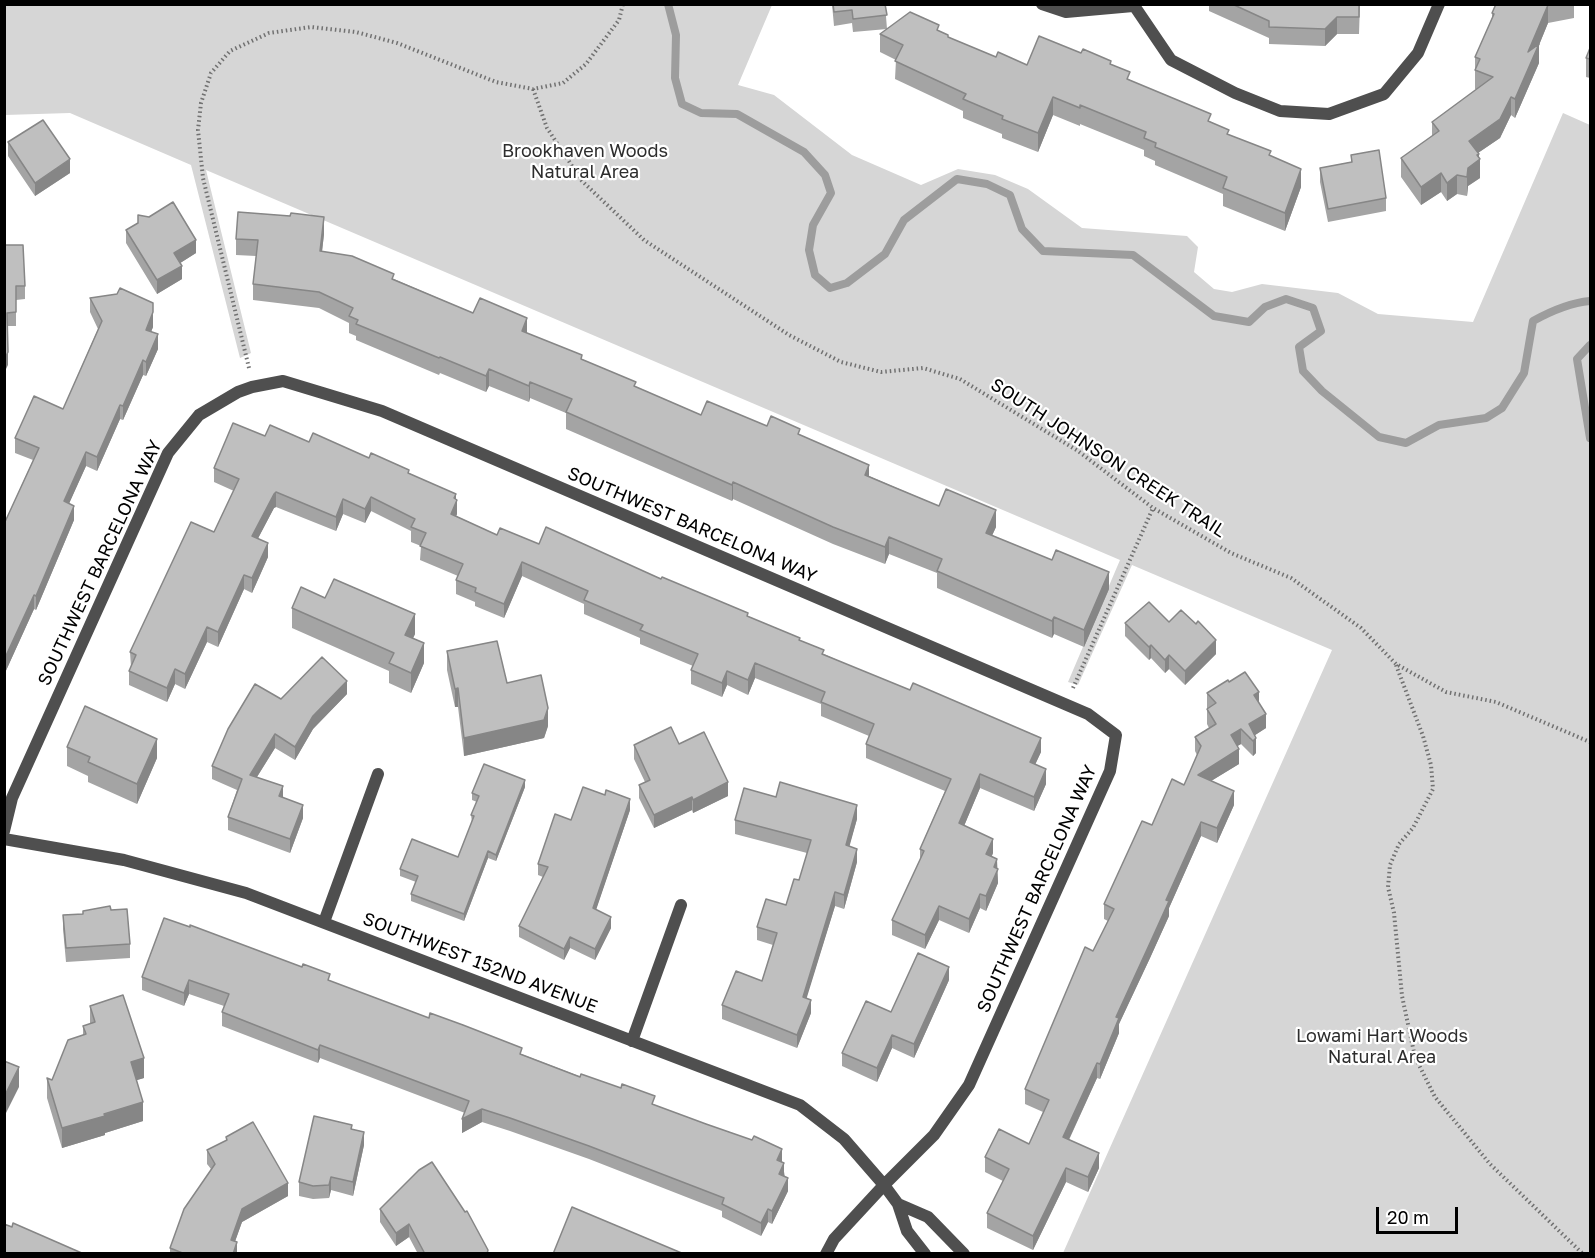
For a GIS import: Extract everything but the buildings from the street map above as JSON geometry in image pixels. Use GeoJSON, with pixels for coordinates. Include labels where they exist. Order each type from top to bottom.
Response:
{"type":"FeatureCollection","features":[{"type":"Feature","properties":{"kind":"street"},"geometry":{"type":"LineString","coordinates":[[1042,4],[1066,12],[1133,5],[1172,60],[1235,93],[1280,111],[1329,114],[1384,94],[1418,53],[1439,4]]}},
{"type":"Feature","properties":{"kind":"street","name":"SOUTHWEST BARCELONA WAY"},"geometry":{"type":"LineString","coordinates":[[4,831],[12,798],[168,453],[199,415],[238,392],[283,381],[382,411],[1088,714],[1116,735],[1110,771],[969,1085],[934,1135],[884,1185]]}},
{"type":"Feature","properties":{"kind":"street"},"geometry":{"type":"LineString","coordinates":[[324,922],[378,774]]}},
{"type":"Feature","properties":{"kind":"street","name":"SOUTHWEST 152ND AVENUE"},"geometry":{"type":"LineString","coordinates":[[4,839],[124,860],[246,893],[800,1105],[844,1139],[884,1185],[898,1204],[906,1231],[925,1254]]}},
{"type":"Feature","properties":{"kind":"street"},"geometry":{"type":"LineString","coordinates":[[632,1041],[681,905]]}},
{"type":"Feature","properties":{"kind":"street"},"geometry":{"type":"LineString","coordinates":[[826,1254],[834,1239],[884,1185]]}},
{"type":"Feature","properties":{"kind":"street"},"geometry":{"type":"LineString","coordinates":[[898,1204],[928,1217],[964,1254]]}},
{"type":"Feature","properties":{"kind":"path"},"geometry":{"type":"LineString","coordinates":[[252,387],[245,349],[203,178],[198,130],[201,103],[211,73],[230,51],[269,33],[311,27],[356,32],[398,43],[496,82],[533,88],[563,83],[585,64],[619,20],[623,4]]}},
{"type":"Feature","properties":{"kind":"path","name":"SOUTH JOHNSON CREEK TRAIL"},"geometry":{"type":"LineString","coordinates":[[533,88],[547,128],[582,181],[644,240],[789,335],[842,362],[881,372],[923,368],[960,379],[1078,451],[1153,508],[1231,553],[1291,578],[1361,628],[1396,664],[1446,692],[1496,702],[1590,742]]}},
{"type":"Feature","properties":{"kind":"path"},"geometry":{"type":"LineString","coordinates":[[1065,704],[1153,508]]}},
{"type":"Feature","properties":{"kind":"path"},"geometry":{"type":"LineString","coordinates":[[1396,664],[1423,736],[1431,765],[1433,789],[1413,828],[1399,844],[1390,865],[1388,887],[1394,913],[1402,996],[1415,1057],[1435,1097],[1490,1164],[1583,1254]]}},
{"type":"Feature","properties":{"kind":"green space"},"geometry":{"type":"Polygon","coordinates":[[[4,5],[772,5],[738,85],[774,95],[852,155],[921,185],[958,169],[995,175],[1028,189],[1082,228],[1187,236],[1198,247],[1194,272],[1214,289],[1232,292],[1262,284],[1338,293],[1378,314],[1473,322],[1563,113],[1590,125],[1590,1253],[1063,1253],[1332,650],[1132,565],[1078,685],[1068,682],[1120,560],[206,170],[251,353],[240,358],[191,165],[70,113],[5,115],[4,5]]]}},
{"type":"Feature","properties":{"kind":"waterway"},"geometry":{"type":"LineString","coordinates":[[668,4],[676,35],[675,78],[682,104],[701,113],[737,114],[804,152],[825,175],[831,193],[813,225],[809,250],[815,275],[830,288],[847,283],[885,254],[904,220],[957,179],[987,184],[1010,195],[1022,229],[1043,251],[1133,255],[1214,316],[1249,322],[1265,307],[1286,299],[1313,308],[1321,331],[1299,347],[1303,371],[1322,391],[1379,437],[1406,443],[1439,425],[1486,418],[1502,408],[1524,373],[1533,321],[1560,308],[1590,301]]}},
{"type":"Feature","properties":{"kind":"waterway"},"geometry":{"type":"LineString","coordinates":[[1590,345],[1577,359],[1590,438]]}},
{"type":"Feature","properties":{"kind":"park label","name":"Brookhaven Woods Natural Area"},"geometry":{"type":"Point","coordinates":[585,161]}},
{"type":"Feature","properties":{"kind":"park label","name":"Lowami Hart Woods Natural Area"},"geometry":{"type":"Point","coordinates":[1382,1046]}}]}
